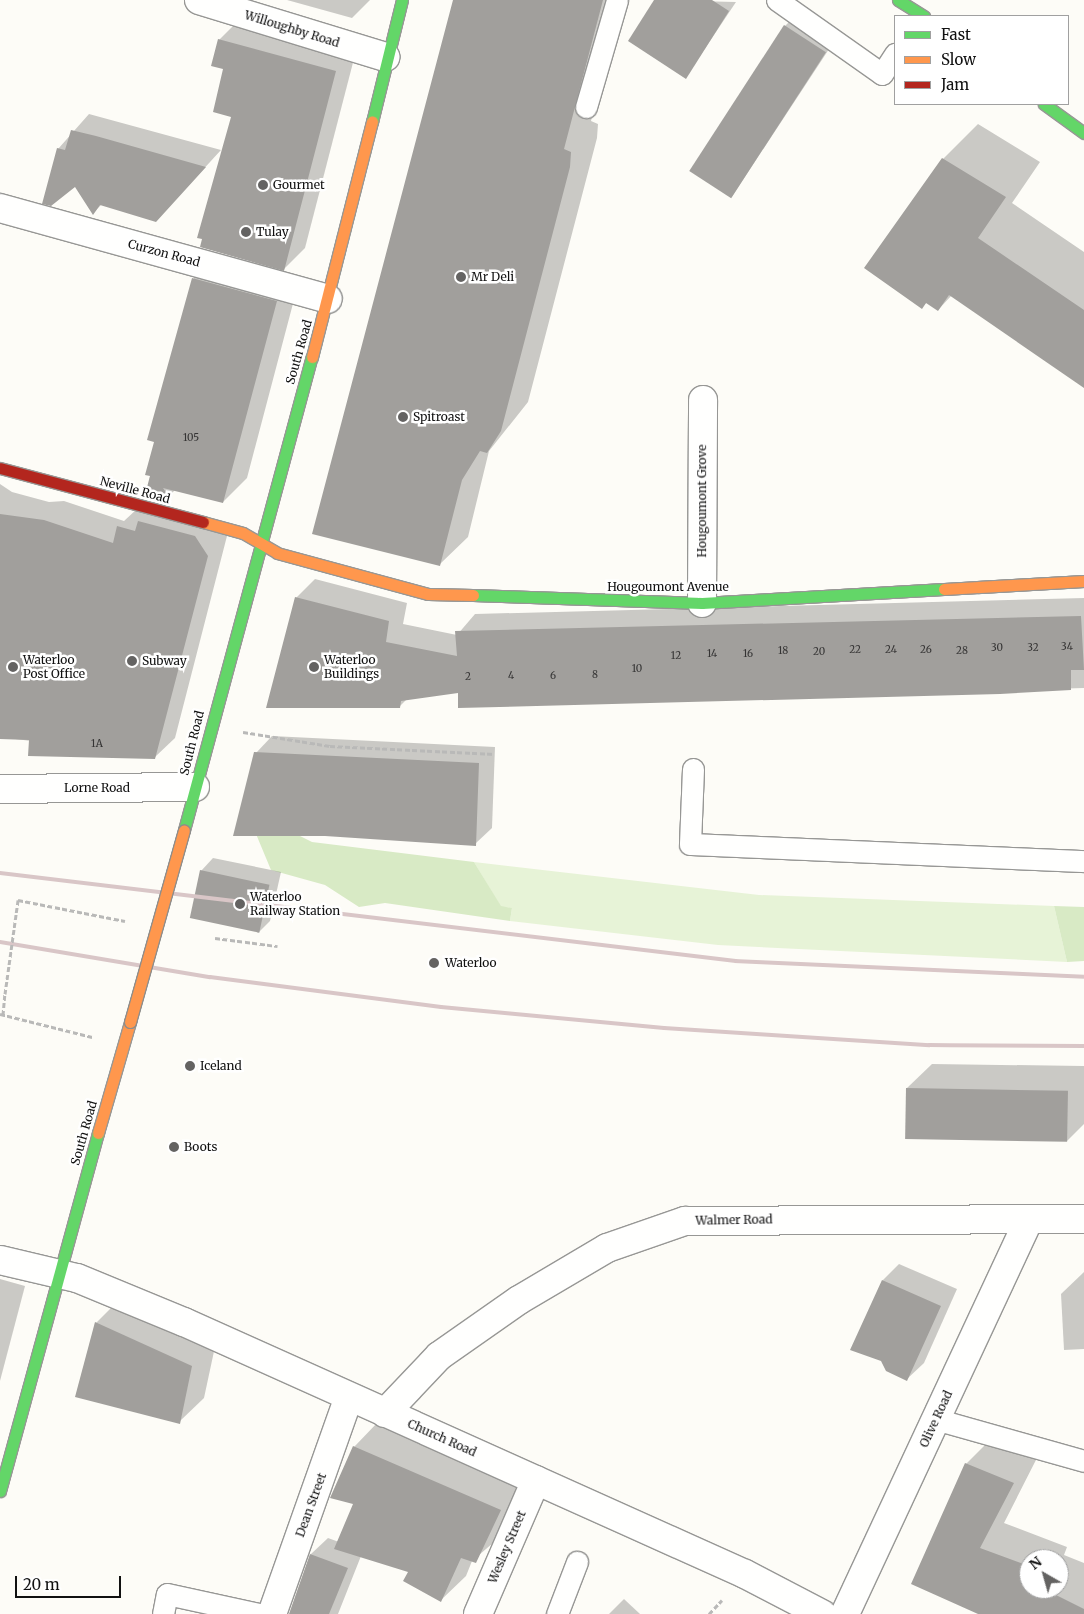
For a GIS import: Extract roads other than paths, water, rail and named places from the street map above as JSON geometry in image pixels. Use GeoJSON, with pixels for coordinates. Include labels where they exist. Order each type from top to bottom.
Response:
{"type":"FeatureCollection","features":[{"type":"Feature","properties":{"kind":"main road","name":"South Road"},"geometry":{"type":"LineString","coordinates":[[0,1491],[57,1272],[124,1045],[184,830],[210,726],[328,299],[386,57],[402,0]]}},
{"type":"Feature","properties":{"kind":"main road"},"geometry":{"type":"LineString","coordinates":[[898,0],[920,15]]}},
{"type":"Feature","properties":{"kind":"main road"},"geometry":{"type":"LineString","coordinates":[[1045,105],[1084,133]]}},
{"type":"Feature","properties":{"kind":"main road","name":"Neville Road"},"geometry":{"type":"LineString","coordinates":[[0,468],[242,533],[260,544]]}},
{"type":"Feature","properties":{"kind":"main road","name":"Hougoumont Avenue"},"geometry":{"type":"LineString","coordinates":[[260,544],[277,553],[428,594],[702,603],[1084,581]]}},
{"type":"Feature","properties":{"kind":"street","name":"Willoughby Road"},"geometry":{"type":"LineString","coordinates":[[199,0],[386,57]]}},
{"type":"Feature","properties":{"kind":"street","name":"Curzon Road"},"geometry":{"type":"LineString","coordinates":[[0,208],[328,299]]}},
{"type":"Feature","properties":{"kind":"street","name":"Hougoumont Grove"},"geometry":{"type":"LineString","coordinates":[[702,603],[703,400]]}},
{"type":"Feature","properties":{"kind":"street","name":"Lorne Road"},"geometry":{"type":"LineString","coordinates":[[0,789],[195,787]]}},
{"type":"Feature","properties":{"kind":"street","name":"Walmer Road"},"geometry":{"type":"LineString","coordinates":[[385,1413],[440,1356],[519,1300],[607,1248],[684,1221],[1027,1223],[1084,1220]]}},
{"type":"Feature","properties":{"kind":"street","name":"Olive Road"},"geometry":{"type":"LineString","coordinates":[[845,1614],[1027,1223]]}},
{"type":"Feature","properties":{"kind":"street","name":"Church Road"},"geometry":{"type":"LineString","coordinates":[[0,1260],[57,1272],[184,1322],[746,1574],[822,1614]]}},
{"type":"Feature","properties":{"kind":"street","name":"Dean Street"},"geometry":{"type":"LineString","coordinates":[[272,1614],[349,1397]]}},
{"type":"Feature","properties":{"kind":"street","name":"Wesley Street"},"geometry":{"type":"LineString","coordinates":[[478,1614],[536,1480]]}},
{"type":"Feature","properties":{"kind":"lane"},"geometry":{"type":"LineString","coordinates":[[586,107],[616,0]]}},
{"type":"Feature","properties":{"kind":"lane"},"geometry":{"type":"LineString","coordinates":[[777,0],[882,74],[894,56]]}},
{"type":"Feature","properties":{"kind":"lane"},"geometry":{"type":"LineString","coordinates":[[692,769],[690,844],[1084,861]]}},
{"type":"Feature","properties":{"kind":"lane"},"geometry":{"type":"LineString","coordinates":[[935,1419],[1084,1461]]}},
{"type":"Feature","properties":{"kind":"lane"},"geometry":{"type":"LineString","coordinates":[[557,1614],[577,1562]]}},
{"type":"Feature","properties":{"kind":"lane"},"geometry":{"type":"LineString","coordinates":[[163,1614],[167,1594],[259,1614]]}},
{"type":"Feature","properties":{"kind":"railway"},"geometry":{"type":"LineString","coordinates":[[0,873],[736,961],[1084,977]]}},
{"type":"Feature","properties":{"kind":"railway"},"geometry":{"type":"LineString","coordinates":[[0,942],[210,977],[441,1007],[664,1028],[929,1045],[1084,1046]]}},
{"type":"Feature","properties":{"kind":"place","name":"Gourmet"},"geometry":{"type":"Point","coordinates":[263,185]}},
{"type":"Feature","properties":{"kind":"place","name":"Tulay"},"geometry":{"type":"Point","coordinates":[246,232]}},
{"type":"Feature","properties":{"kind":"place","name":"Mr Deli"},"geometry":{"type":"Point","coordinates":[461,277]}},
{"type":"Feature","properties":{"kind":"place","name":"Spitroast"},"geometry":{"type":"Point","coordinates":[403,417]}},
{"type":"Feature","properties":{"kind":"place","name":"Subway"},"geometry":{"type":"Point","coordinates":[132,661]}},
{"type":"Feature","properties":{"kind":"place","name":"Waterloo Post Office"},"geometry":{"type":"Point","coordinates":[13,667]}},
{"type":"Feature","properties":{"kind":"place","name":"Waterloo Buildings"},"geometry":{"type":"Point","coordinates":[314,667]}},
{"type":"Feature","properties":{"kind":"place","name":"Waterloo Railway Station"},"geometry":{"type":"Point","coordinates":[240,904]}},
{"type":"Feature","properties":{"kind":"place","name":"Waterloo"},"geometry":{"type":"Point","coordinates":[434,963]}},
{"type":"Feature","properties":{"kind":"place","name":"Iceland"},"geometry":{"type":"Point","coordinates":[190,1066]}},
{"type":"Feature","properties":{"kind":"place","name":"Boots"},"geometry":{"type":"Point","coordinates":[174,1147]}}]}
